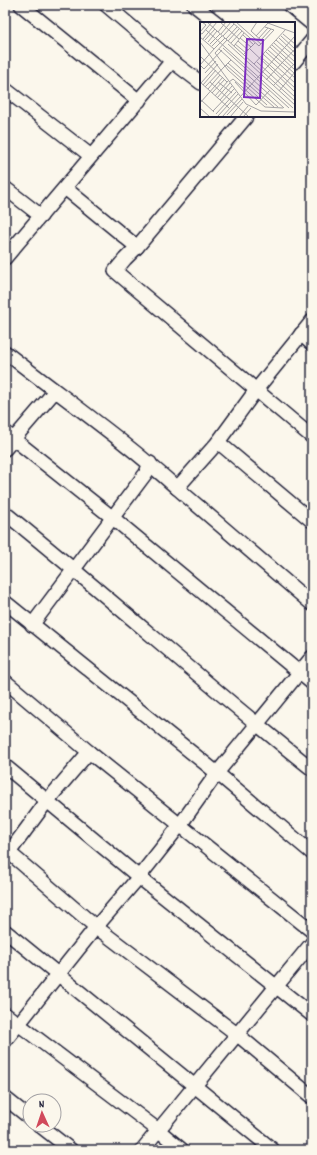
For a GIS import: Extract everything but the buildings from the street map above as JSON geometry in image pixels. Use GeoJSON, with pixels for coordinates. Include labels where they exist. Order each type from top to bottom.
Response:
{"type":"FeatureCollection","features":[{"type":"Feature","properties":{"kind":"street"},"geometry":{"type":"LineString","coordinates":[[21,5],[139,101]]}},
{"type":"Feature","properties":{"kind":"street"},"geometry":{"type":"LineString","coordinates":[[194,5],[216,22]]}},
{"type":"Feature","properties":{"kind":"street"},"geometry":{"type":"LineString","coordinates":[[289,5],[312,24]]}},
{"type":"Feature","properties":{"kind":"street"},"geometry":{"type":"LineString","coordinates":[[113,7],[172,61],[200,82]]}},
{"type":"Feature","properties":{"kind":"street"},"geometry":{"type":"LineString","coordinates":[[295,61],[312,40]]}},
{"type":"Feature","properties":{"kind":"street"},"geometry":{"type":"LineString","coordinates":[[5,258],[172,61]]}},
{"type":"Feature","properties":{"kind":"street"},"geometry":{"type":"LineString","coordinates":[[5,90],[91,156]]}},
{"type":"Feature","properties":{"kind":"street"},"geometry":{"type":"LineString","coordinates":[[246,117],[115,271],[312,437]]}},
{"type":"Feature","properties":{"kind":"street"},"geometry":{"type":"LineString","coordinates":[[5,188],[41,216]]}},
{"type":"Feature","properties":{"kind":"street"},"geometry":{"type":"LineString","coordinates":[[65,188],[137,247]]}},
{"type":"Feature","properties":{"kind":"street"},"geometry":{"type":"LineString","coordinates":[[177,488],[218,442],[256,390],[312,321]]}},
{"type":"Feature","properties":{"kind":"street"},"geometry":{"type":"LineString","coordinates":[[301,334],[312,344]]}},
{"type":"Feature","properties":{"kind":"street"},"geometry":{"type":"LineString","coordinates":[[5,352],[55,392],[150,463],[312,604]]}},
{"type":"Feature","properties":{"kind":"street"},"geometry":{"type":"LineString","coordinates":[[5,449],[9,435],[55,392]]}},
{"type":"Feature","properties":{"kind":"street"},"geometry":{"type":"LineString","coordinates":[[9,435],[112,518],[312,684]]}},
{"type":"Feature","properties":{"kind":"street"},"geometry":{"type":"LineString","coordinates":[[218,442],[312,521]]}},
{"type":"Feature","properties":{"kind":"street"},"geometry":{"type":"LineString","coordinates":[[32,625],[146,473],[150,463]]}},
{"type":"Feature","properties":{"kind":"street"},"geometry":{"type":"LineString","coordinates":[[5,513],[74,568],[256,724],[312,769]]}},
{"type":"Feature","properties":{"kind":"street"},"geometry":{"type":"LineString","coordinates":[[5,602],[217,773],[312,853]]}},
{"type":"Feature","properties":{"kind":"street"},"geometry":{"type":"LineString","coordinates":[[5,1041],[96,927],[139,877],[180,825],[217,773],[256,724],[312,658]]}},
{"type":"Feature","properties":{"kind":"street"},"geometry":{"type":"LineString","coordinates":[[5,681],[89,752],[312,932]]}},
{"type":"Feature","properties":{"kind":"street"},"geometry":{"type":"LineString","coordinates":[[89,752],[6,853],[96,927],[238,1035],[312,1097]]}},
{"type":"Feature","properties":{"kind":"street"},"geometry":{"type":"LineString","coordinates":[[5,766],[139,877],[312,1015]]}},
{"type":"Feature","properties":{"kind":"street"},"geometry":{"type":"LineString","coordinates":[[5,931],[273,1150]]}},
{"type":"Feature","properties":{"kind":"street"},"geometry":{"type":"LineString","coordinates":[[142,1150],[238,1035],[312,943]]}},
{"type":"Feature","properties":{"kind":"street"},"geometry":{"type":"LineString","coordinates":[[5,1014],[158,1130],[182,1150]]}},
{"type":"Feature","properties":{"kind":"street"},"geometry":{"type":"LineString","coordinates":[[5,1098],[22,1112]]}},
{"type":"Feature","properties":{"kind":"street"},"geometry":{"type":"LineString","coordinates":[[50,1133],[71,1150]]}}]}
